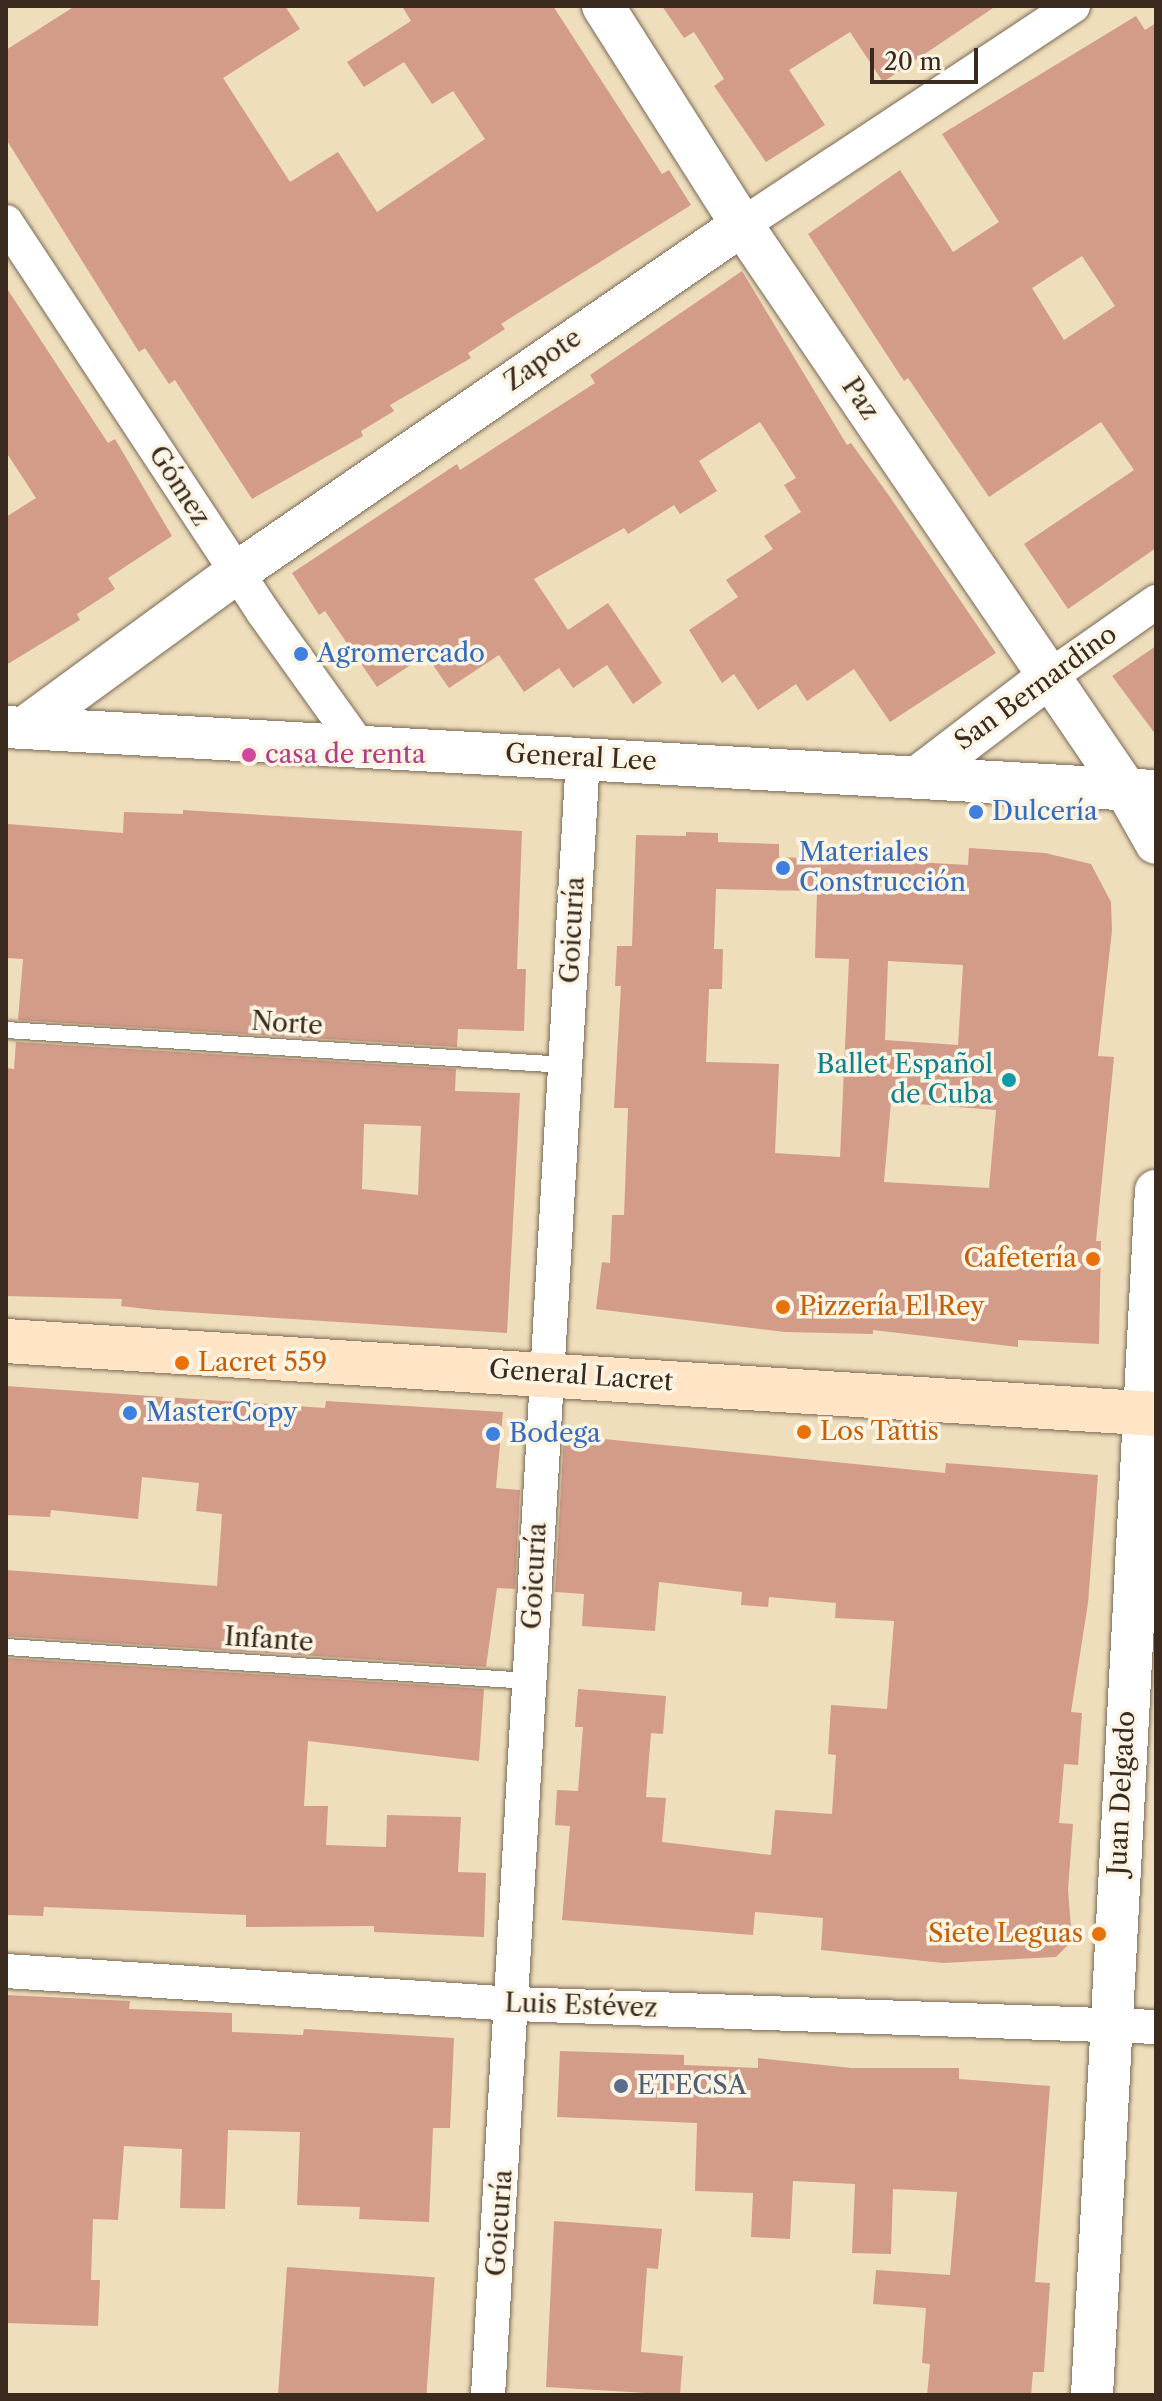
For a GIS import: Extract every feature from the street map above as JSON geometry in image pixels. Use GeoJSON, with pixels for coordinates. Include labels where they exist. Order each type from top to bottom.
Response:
{"type":"FeatureCollection","features":[{"type":"Feature","properties":{"kind":"main road","name":"General Lacret"},"geometry":{"type":"LineString","coordinates":[[6,1341],[546,1373],[1150,1414]]}},
{"type":"Feature","properties":{"kind":"street","name":"Paz"},"geometry":{"type":"LineString","coordinates":[[603,6],[742,225],[1049,677],[1140,789]]}},
{"type":"Feature","properties":{"kind":"street","name":"Zapote"},"geometry":{"type":"LineString","coordinates":[[15,728],[742,225],[1073,6]]}},
{"type":"Feature","properties":{"kind":"street","name":"Gómez"},"geometry":{"type":"LineString","coordinates":[[6,222],[236,573],[359,746]]}},
{"type":"Feature","properties":{"kind":"street","name":"San Bernardino"},"geometry":{"type":"LineString","coordinates":[[918,777],[1049,677],[1156,602]]}},
{"type":"Feature","properties":{"kind":"street","name":"General Lee"},"geometry":{"type":"LineString","coordinates":[[15,728],[1140,789]]}},
{"type":"Feature","properties":{"kind":"street","name":"Goicuría"},"geometry":{"type":"LineString","coordinates":[[488,2395],[515,2004],[529,1681],[583,758]]}},
{"type":"Feature","properties":{"kind":"street"},"geometry":{"type":"LineString","coordinates":[[1140,789],[1156,843]]}},
{"type":"Feature","properties":{"kind":"street","name":"Juan Delgado"},"geometry":{"type":"LineString","coordinates":[[1092,2395],[1108,2024],[1150,1414],[1156,1191]]}},
{"type":"Feature","properties":{"kind":"street","name":"Luis Estévez"},"geometry":{"type":"LineString","coordinates":[[6,1971],[515,2004],[1156,2027]]}},
{"type":"Feature","properties":{"kind":"lane","name":"Norte"},"geometry":{"type":"LineString","coordinates":[[6,1030],[565,1065]]}},
{"type":"Feature","properties":{"kind":"lane","name":"Infante"},"geometry":{"type":"LineString","coordinates":[[6,1647],[529,1681]]}},
{"type":"Feature","properties":{"kind":"building"},"geometry":{"type":"Polygon","coordinates":[[[75,6],[285,6],[300,29],[223,78],[290,182],[338,152],[377,212],[485,139],[453,91],[432,104],[404,62],[364,87],[347,62],[411,21],[402,6],[553,6],[662,174],[669,170],[691,205],[501,324],[505,329],[468,353],[471,358],[390,405],[394,411],[361,431],[363,436],[252,499],[175,380],[169,384],[145,348],[139,352],[6,139],[6,50],[75,6]]]}},
{"type":"Feature","properties":{"kind":"building"},"geometry":{"type":"Polygon","coordinates":[[[662,6],[996,6],[883,82],[850,32],[789,70],[825,125],[766,162],[714,86],[724,79],[694,32],[684,38],[662,6]]]}},
{"type":"Feature","properties":{"kind":"building"},"geometry":{"type":"Polygon","coordinates":[[[1136,16],[1145,30],[1156,23],[1156,548],[1068,609],[1024,544],[1134,470],[1101,422],[989,497],[908,378],[904,381],[808,234],[900,170],[953,252],[999,222],[942,134],[1136,16]],[[1082,256],[1032,288],[1064,340],[1115,306],[1082,256]]]}},
{"type":"Feature","properties":{"kind":"building"},"geometry":{"type":"Polygon","coordinates":[[[742,271],[847,445],[851,443],[890,497],[996,653],[890,722],[854,669],[807,701],[796,684],[758,710],[734,674],[722,683],[689,630],[738,597],[726,580],[773,549],[764,536],[801,512],[784,485],[796,478],[760,422],[699,461],[717,491],[680,514],[674,505],[628,534],[624,528],[534,579],[568,630],[608,603],[662,683],[633,704],[607,665],[573,688],[559,668],[524,692],[499,655],[449,688],[426,655],[377,687],[325,611],[319,615],[292,573],[457,464],[460,470],[595,383],[590,375],[742,271]]]}},
{"type":"Feature","properties":{"kind":"building"},"geometry":{"type":"Polygon","coordinates":[[[6,287],[108,443],[115,439],[172,536],[108,578],[115,589],[77,614],[80,620],[6,665],[6,517],[36,498],[6,452],[6,287]]]}},
{"type":"Feature","properties":{"kind":"building"},"geometry":{"type":"Polygon","coordinates":[[[1156,646],[1156,735],[1112,676],[1156,646]]]}},
{"type":"Feature","properties":{"kind":"building"},"geometry":{"type":"Polygon","coordinates":[[[183,810],[522,831],[517,969],[526,969],[524,1031],[458,1029],[457,1047],[18,1020],[23,959],[6,958],[8,824],[123,833],[124,812],[183,814],[183,810]]]}},
{"type":"Feature","properties":{"kind":"building"},"geometry":{"type":"Polygon","coordinates":[[[686,832],[718,833],[718,842],[779,844],[779,857],[857,860],[858,852],[897,856],[896,861],[968,865],[969,848],[1045,853],[1091,864],[1111,902],[1112,930],[1098,1056],[1114,1057],[1096,1241],[1101,1241],[1099,1344],[1018,1340],[1018,1347],[873,1330],[873,1334],[785,1332],[596,1309],[602,1262],[610,1263],[612,1215],[624,1215],[628,1108],[614,1108],[621,986],[615,986],[617,946],[632,946],[636,835],[686,836],[686,832]],[[716,889],[714,949],[723,949],[722,989],[709,989],[706,1062],[779,1064],[775,1153],[840,1157],[849,959],[815,958],[817,891],[716,889]],[[888,961],[885,1040],[958,1045],[963,965],[888,961]],[[891,1102],[884,1182],[989,1188],[996,1110],[891,1102]]]}},
{"type":"Feature","properties":{"kind":"building"},"geometry":{"type":"Polygon","coordinates":[[[16,1042],[456,1069],[455,1091],[520,1093],[507,1333],[155,1310],[121,1306],[122,1299],[6,1296],[6,1068],[14,1069],[16,1042]],[[364,1124],[362,1189],[418,1195],[421,1126],[364,1124]]]}},
{"type":"Feature","properties":{"kind":"building"},"geometry":{"type":"Polygon","coordinates":[[[6,1386],[325,1408],[326,1401],[503,1412],[496,1488],[520,1490],[515,1589],[497,1588],[486,1667],[6,1636],[6,1570],[217,1586],[222,1514],[196,1511],[199,1483],[142,1477],[138,1519],[51,1510],[50,1517],[6,1515],[6,1386]]]}},
{"type":"Feature","properties":{"kind":"building"},"geometry":{"type":"Polygon","coordinates":[[[564,1435],[945,1473],[946,1463],[1098,1475],[1088,1603],[1071,1712],[1082,1713],[1078,1765],[1064,1764],[1059,1823],[1073,1824],[1068,1889],[1072,1941],[1056,1957],[943,1963],[821,1950],[823,1918],[755,1912],[753,1935],[562,1920],[570,1826],[555,1825],[557,1790],[578,1791],[583,1727],[575,1727],[578,1689],[666,1696],[663,1734],[651,1733],[646,1797],[666,1798],[662,1842],[771,1855],[775,1810],[832,1814],[836,1755],[828,1754],[831,1705],[887,1709],[894,1621],[835,1618],[836,1603],[769,1597],[768,1607],[741,1605],[742,1592],[659,1582],[655,1631],[582,1626],[584,1594],[555,1592],[564,1435]]]}},
{"type":"Feature","properties":{"kind":"building"},"geometry":{"type":"Polygon","coordinates":[[[6,1658],[484,1689],[479,1761],[308,1741],[304,1806],[328,1806],[326,1845],[386,1847],[387,1815],[461,1817],[458,1872],[486,1873],[484,1937],[374,1932],[374,1926],[246,1927],[246,1915],[44,1907],[43,1916],[6,1915],[6,1658]]]}},
{"type":"Feature","properties":{"kind":"building"},"geometry":{"type":"Polygon","coordinates":[[[6,1995],[130,2001],[129,2009],[232,2013],[232,2032],[303,2035],[304,2029],[454,2038],[450,2128],[433,2128],[429,2222],[359,2219],[360,2207],[297,2205],[300,2132],[228,2130],[225,2209],[180,2208],[182,2149],[124,2146],[118,2220],[93,2219],[91,2280],[100,2280],[98,2326],[6,2323],[6,1995]]]}},
{"type":"Feature","properties":{"kind":"building"},"geometry":{"type":"Polygon","coordinates":[[[560,2051],[684,2055],[684,2065],[758,2068],[758,2058],[851,2068],[959,2068],[959,2079],[1050,2086],[1035,2282],[1050,2283],[1044,2372],[1033,2372],[1031,2395],[927,2395],[930,2364],[922,2363],[926,2308],[873,2304],[876,2270],[950,2275],[957,2192],[893,2189],[891,2254],[852,2253],[855,2184],[793,2181],[790,2239],[751,2237],[753,2193],[695,2191],[697,2123],[557,2117],[560,2051]]]}},
{"type":"Feature","properties":{"kind":"building"},"geometry":{"type":"Polygon","coordinates":[[[554,2221],[662,2229],[658,2269],[647,2268],[641,2352],[683,2356],[680,2395],[546,2387],[554,2221]]]}},
{"type":"Feature","properties":{"kind":"building"},"geometry":{"type":"Polygon","coordinates":[[[287,2267],[435,2277],[426,2395],[278,2395],[287,2267]]]}},
{"type":"Feature","properties":{"kind":"place","name":"Agromercado"},"geometry":{"type":"Point","coordinates":[301,654]}},
{"type":"Feature","properties":{"kind":"place","name":"casa de renta"},"geometry":{"type":"Point","coordinates":[249,755]}},
{"type":"Feature","properties":{"kind":"place","name":"Dulcería"},"geometry":{"type":"Point","coordinates":[976,812]}},
{"type":"Feature","properties":{"kind":"place","name":"Materiales Construcción"},"geometry":{"type":"Point","coordinates":[783,868]}},
{"type":"Feature","properties":{"kind":"place","name":"Ballet Español de Cuba"},"geometry":{"type":"Point","coordinates":[1009,1080]}},
{"type":"Feature","properties":{"kind":"place","name":"Cafetería"},"geometry":{"type":"Point","coordinates":[1093,1259]}},
{"type":"Feature","properties":{"kind":"place","name":"Pizzería El Rey"},"geometry":{"type":"Point","coordinates":[783,1307]}},
{"type":"Feature","properties":{"kind":"place","name":"Lacret 559"},"geometry":{"type":"Point","coordinates":[182,1363]}},
{"type":"Feature","properties":{"kind":"place","name":"MasterCopy"},"geometry":{"type":"Point","coordinates":[130,1413]}},
{"type":"Feature","properties":{"kind":"place","name":"Los Tattis"},"geometry":{"type":"Point","coordinates":[804,1432]}},
{"type":"Feature","properties":{"kind":"place","name":"Bodega"},"geometry":{"type":"Point","coordinates":[493,1434]}},
{"type":"Feature","properties":{"kind":"place","name":"Siete Leguas"},"geometry":{"type":"Point","coordinates":[1099,1934]}},
{"type":"Feature","properties":{"kind":"place","name":"ETECSA"},"geometry":{"type":"Point","coordinates":[621,2086]}}]}
